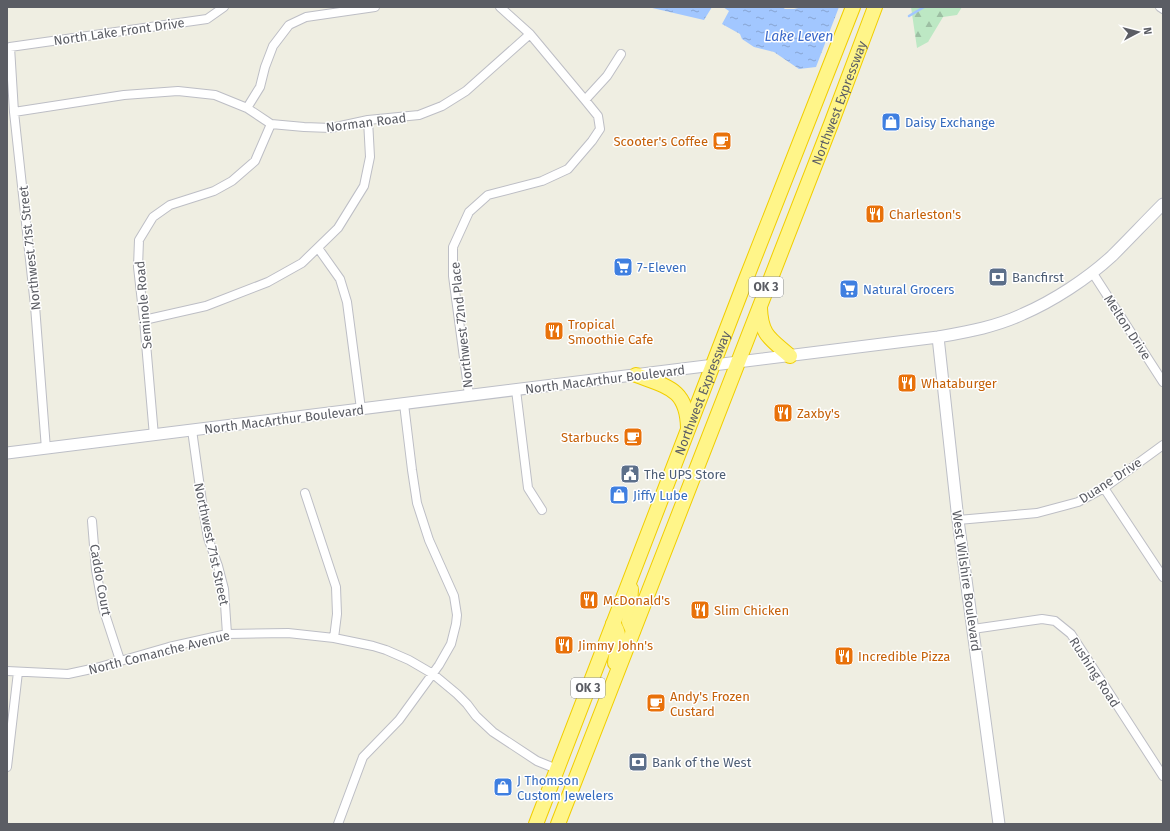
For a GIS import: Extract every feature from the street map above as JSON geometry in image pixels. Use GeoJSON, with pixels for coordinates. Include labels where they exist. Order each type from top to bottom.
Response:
{"type":"FeatureCollection","features":[{"type":"Feature","properties":{"kind":"highway","name":"Northwest Expressway"},"geometry":{"type":"LineString","coordinates":[[536,824],[631,575],[853,7]]}},
{"type":"Feature","properties":{"kind":"highway","name":"Northwest Expressway"},"geometry":{"type":"LineString","coordinates":[[558,824],[875,7]]}},
{"type":"Feature","properties":{"kind":"highway"},"geometry":{"type":"LineString","coordinates":[[790,168],[810,176]]}},
{"type":"Feature","properties":{"kind":"highway"},"geometry":{"type":"LineString","coordinates":[[760,304],[761,319],[764,331],[790,356]]}},
{"type":"Feature","properties":{"kind":"highway"},"geometry":{"type":"LineString","coordinates":[[636,375],[669,388],[680,397],[686,409],[688,431]]}},
{"type":"Feature","properties":{"kind":"highway"},"geometry":{"type":"LineString","coordinates":[[631,575],[629,622],[633,631]]}},
{"type":"Feature","properties":{"kind":"highway"},"geometry":{"type":"LineString","coordinates":[[612,685],[617,642],[619,638],[617,629],[613,624]]}},
{"type":"Feature","properties":{"kind":"main road","name":"North MacArthur Boulevard"},"geometry":{"type":"LineString","coordinates":[[7,453],[154,436],[469,395],[938,337],[988,326],[1023,314],[1058,295],[1111,257],[1163,204]]}},
{"type":"Feature","properties":{"kind":"main road","name":"West Wilshire Boulevard"},"geometry":{"type":"LineString","coordinates":[[938,337],[958,520],[974,629],[991,772],[999,824]]}},
{"type":"Feature","properties":{"kind":"street","name":"North Lake Front Drive"},"geometry":{"type":"LineString","coordinates":[[10,47],[207,19],[224,7]]}},
{"type":"Feature","properties":{"kind":"street"},"geometry":{"type":"LineString","coordinates":[[247,108],[260,88],[265,67],[273,46],[289,25],[306,17],[375,7]]}},
{"type":"Feature","properties":{"kind":"street","name":"Northwest 72nd Place"},"geometry":{"type":"LineString","coordinates":[[469,395],[453,276],[453,247],[469,212],[488,195],[542,181],[568,169],[592,141],[600,129],[598,116],[585,100],[530,34],[500,7]]}},
{"type":"Feature","properties":{"kind":"street","name":"Norman Road"},"geometry":{"type":"LineString","coordinates":[[14,112],[124,95],[178,91],[215,95],[247,108],[271,124],[331,128],[368,120],[418,115],[442,106],[466,91],[530,34]]}},
{"type":"Feature","properties":{"kind":"street","name":"Northwest 71st Street"},"geometry":{"type":"LineString","coordinates":[[10,47],[14,112],[35,306],[46,448]]}},
{"type":"Feature","properties":{"kind":"street"},"geometry":{"type":"LineString","coordinates":[[585,100],[607,76],[621,54]]}},
{"type":"Feature","properties":{"kind":"street"},"geometry":{"type":"LineString","coordinates":[[144,320],[206,306],[268,282],[302,263],[338,228],[364,186],[370,157],[368,120]]}},
{"type":"Feature","properties":{"kind":"street","name":"Seminole Road"},"geometry":{"type":"LineString","coordinates":[[154,436],[138,267],[139,240],[152,217],[170,205],[214,191],[232,181],[255,161],[271,124]]}},
{"type":"Feature","properties":{"kind":"street"},"geometry":{"type":"LineString","coordinates":[[318,248],[340,280],[347,302],[361,409]]}},
{"type":"Feature","properties":{"kind":"street","name":"Melton Drive"},"geometry":{"type":"LineString","coordinates":[[1092,272],[1163,382]]}},
{"type":"Feature","properties":{"kind":"street"},"geometry":{"type":"LineString","coordinates":[[516,390],[528,488],[542,510]]}},
{"type":"Feature","properties":{"kind":"street"},"geometry":{"type":"LineString","coordinates":[[338,824],[363,757],[398,720],[433,674],[451,644],[456,624],[456,611],[450,586],[429,540],[420,513],[413,481],[404,404]]}},
{"type":"Feature","properties":{"kind":"street","name":"Northwest 71st Street"},"geometry":{"type":"LineString","coordinates":[[192,430],[208,538],[218,566],[224,593],[227,634]]}},
{"type":"Feature","properties":{"kind":"street","name":"Duane Drive"},"geometry":{"type":"LineString","coordinates":[[958,520],[1037,513],[1078,502],[1104,488],[1163,445]]}},
{"type":"Feature","properties":{"kind":"street"},"geometry":{"type":"LineString","coordinates":[[1104,488],[1163,577]]}},
{"type":"Feature","properties":{"kind":"street"},"geometry":{"type":"LineString","coordinates":[[305,493],[336,587],[337,608],[334,638]]}},
{"type":"Feature","properties":{"kind":"street","name":"Caddo Court"},"geometry":{"type":"LineString","coordinates":[[92,521],[96,570],[103,608],[120,660]]}},
{"type":"Feature","properties":{"kind":"street","name":"Rushing Road"},"geometry":{"type":"LineString","coordinates":[[974,629],[1042,619],[1055,620],[1071,634],[1163,776]]}},
{"type":"Feature","properties":{"kind":"street","name":"North Comanche Avenue"},"geometry":{"type":"LineString","coordinates":[[7,671],[68,674],[227,634],[288,633],[334,638],[386,650],[409,660],[433,674],[457,694],[476,716],[493,732],[537,761],[557,769]]}},
{"type":"Feature","properties":{"kind":"street"},"geometry":{"type":"LineString","coordinates":[[7,768],[18,672]]}},
{"type":"Feature","properties":{"kind":"green space"},"geometry":{"type":"Polygon","coordinates":[[[911,7],[962,7],[957,15],[943,17],[928,42],[917,48],[911,7]]]}},
{"type":"Feature","properties":{"kind":"water"},"geometry":{"type":"Polygon","coordinates":[[[648,7],[712,7],[704,20],[648,7]]]}},
{"type":"Feature","properties":{"kind":"water","name":"Lake Leven"},"geometry":{"type":"Polygon","coordinates":[[[723,7],[782,7],[785,9],[794,9],[803,7],[839,7],[816,67],[799,69],[774,52],[754,47],[742,39],[740,34],[722,24],[729,11],[723,7]]]}},
{"type":"Feature","properties":{"kind":"waterway"},"geometry":{"type":"LineString","coordinates":[[909,16],[924,7]]}},
{"type":"Feature","properties":{"kind":"place","name":"Daisy Exchange"},"geometry":{"type":"Point","coordinates":[891,122]}},
{"type":"Feature","properties":{"kind":"place","name":"Scooter's Coffee"},"geometry":{"type":"Point","coordinates":[722,141]}},
{"type":"Feature","properties":{"kind":"place","name":"Charleston's"},"geometry":{"type":"Point","coordinates":[875,214]}},
{"type":"Feature","properties":{"kind":"place","name":"7-Eleven"},"geometry":{"type":"Point","coordinates":[623,267]}},
{"type":"Feature","properties":{"kind":"place","name":"Bancfirst"},"geometry":{"type":"Point","coordinates":[998,277]}},
{"type":"Feature","properties":{"kind":"place","name":"Natural Grocers"},"geometry":{"type":"Point","coordinates":[849,289]}},
{"type":"Feature","properties":{"kind":"place","name":"Tropical Smoothie Cafe"},"geometry":{"type":"Point","coordinates":[554,331]}},
{"type":"Feature","properties":{"kind":"place","name":"Whataburger"},"geometry":{"type":"Point","coordinates":[907,383]}},
{"type":"Feature","properties":{"kind":"place","name":"Zaxby's"},"geometry":{"type":"Point","coordinates":[783,413]}},
{"type":"Feature","properties":{"kind":"place","name":"Starbucks"},"geometry":{"type":"Point","coordinates":[633,437]}},
{"type":"Feature","properties":{"kind":"place","name":"The UPS Store"},"geometry":{"type":"Point","coordinates":[630,474]}},
{"type":"Feature","properties":{"kind":"place","name":"Jiffy Lube"},"geometry":{"type":"Point","coordinates":[619,495]}},
{"type":"Feature","properties":{"kind":"place","name":"McDonald's"},"geometry":{"type":"Point","coordinates":[589,600]}},
{"type":"Feature","properties":{"kind":"place","name":"Slim Chicken"},"geometry":{"type":"Point","coordinates":[700,610]}},
{"type":"Feature","properties":{"kind":"place","name":"Jimmy John's"},"geometry":{"type":"Point","coordinates":[564,645]}},
{"type":"Feature","properties":{"kind":"place","name":"Incredible Pizza"},"geometry":{"type":"Point","coordinates":[844,656]}},
{"type":"Feature","properties":{"kind":"place","name":"Andy's Frozen Custard"},"geometry":{"type":"Point","coordinates":[656,703]}},
{"type":"Feature","properties":{"kind":"place","name":"Bank of the West"},"geometry":{"type":"Point","coordinates":[638,762]}},
{"type":"Feature","properties":{"kind":"place","name":"J Thomson Custom Jewelers"},"geometry":{"type":"Point","coordinates":[503,787]}}]}
